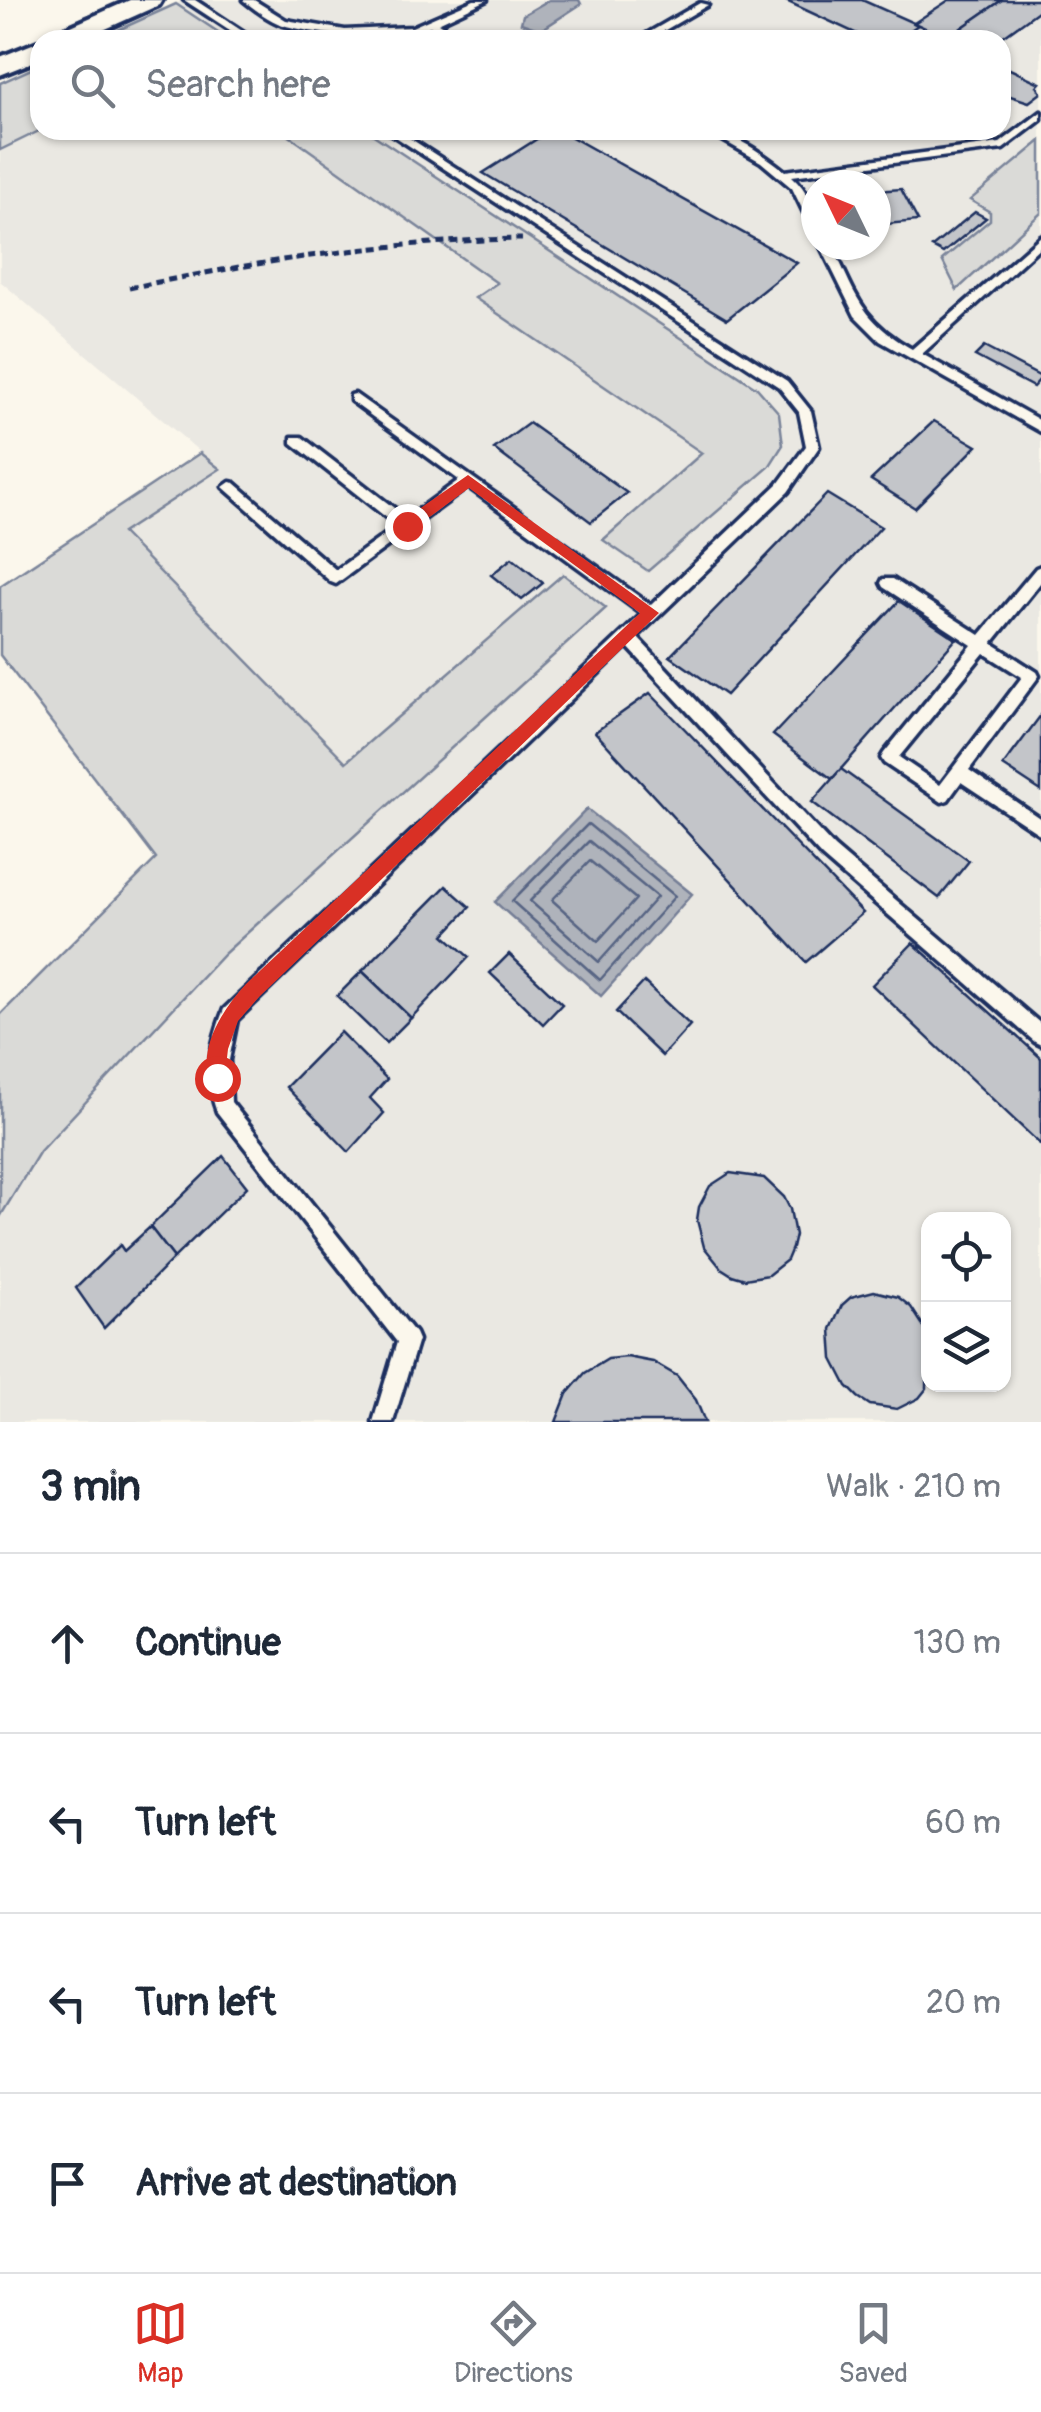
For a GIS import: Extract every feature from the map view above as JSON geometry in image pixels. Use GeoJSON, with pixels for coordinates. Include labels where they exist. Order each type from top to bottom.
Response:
{"type":"FeatureCollection","features":[{"type":"Feature","properties":{"kind":"main road"},"geometry":{"type":"LineString","coordinates":[[82,30],[150,0]]}},
{"type":"Feature","properties":{"kind":"main road"},"geometry":{"type":"LineString","coordinates":[[0,67],[30,54]]}},
{"type":"Feature","properties":{"kind":"lane"},"geometry":{"type":"LineString","coordinates":[[189,0],[236,30]]}},
{"type":"Feature","properties":{"kind":"lane"},"geometry":{"type":"LineString","coordinates":[[248,0],[283,22],[327,30]]}},
{"type":"Feature","properties":{"kind":"lane"},"geometry":{"type":"LineString","coordinates":[[414,30],[482,0]]}},
{"type":"Feature","properties":{"kind":"lane"},"geometry":{"type":"LineString","coordinates":[[656,30],[702,2]]}},
{"type":"Feature","properties":{"kind":"lane"},"geometry":{"type":"LineString","coordinates":[[431,23],[443,30]]}},
{"type":"Feature","properties":{"kind":"lane"},"geometry":{"type":"LineString","coordinates":[[1011,139],[1041,115]]}},
{"type":"Feature","properties":{"kind":"lane"},"geometry":{"type":"LineString","coordinates":[[383,1422],[408,1340],[222,1106],[217,1078],[218,1049],[230,1016],[252,990],[783,488],[813,448],[805,411],[783,384],[406,140]]}},
{"type":"Feature","properties":{"kind":"lane"},"geometry":{"type":"LineString","coordinates":[[726,140],[782,174],[801,194]]}},
{"type":"Feature","properties":{"kind":"lane"},"geometry":{"type":"LineString","coordinates":[[782,174],[1002,146],[1010,140]]}},
{"type":"Feature","properties":{"kind":"lane"},"geometry":{"type":"LineString","coordinates":[[913,355],[1041,240]]}},
{"type":"Feature","properties":{"kind":"lane"},"geometry":{"type":"LineString","coordinates":[[833,260],[859,313],[884,338],[1041,427]]}},
{"type":"Feature","properties":{"kind":"lane"},"geometry":{"type":"LineString","coordinates":[[355,398],[651,613]]}},
{"type":"Feature","properties":{"kind":"lane"},"geometry":{"type":"LineString","coordinates":[[297,440],[407,526]]}},
{"type":"Feature","properties":{"kind":"lane"},"geometry":{"type":"LineString","coordinates":[[230,488],[336,578],[468,480]]}},
{"type":"Feature","properties":{"kind":"lane"},"geometry":{"type":"LineString","coordinates":[[888,584],[982,644],[1032,676],[942,795],[890,758],[982,644],[1041,572]]}},
{"type":"Feature","properties":{"kind":"lane"},"geometry":{"type":"LineString","coordinates":[[627,636],[828,852],[1041,1036]]}},
{"type":"Feature","properties":{"kind":"lane"},"geometry":{"type":"LineString","coordinates":[[959,772],[1041,828]]}},
{"type":"Feature","properties":{"kind":"path"},"geometry":{"type":"LineString","coordinates":[[129,288],[307,254],[434,238],[559,239]]}},
{"type":"Feature","properties":{"kind":"shaded area"},"geometry":{"type":"Polygon","coordinates":[[[184,0],[1041,0],[1041,1422],[0,1422],[0,1217],[40,1151],[123,1060],[156,859],[0,655],[0,586],[200,452],[0,281],[0,148],[30,134],[30,140],[1011,140],[1011,30],[139,30],[131,24],[184,0]]]}},
{"type":"Feature","properties":{"kind":"shaded area"},"geometry":{"type":"Polygon","coordinates":[[[176,4],[215,30],[118,30],[176,4]]]}},
{"type":"Feature","properties":{"kind":"shaded area"},"geometry":{"type":"Polygon","coordinates":[[[30,70],[30,135],[0,150],[0,83],[30,70]]]}},
{"type":"Feature","properties":{"kind":"shaded area"},"geometry":{"type":"Polygon","coordinates":[[[295,140],[381,140],[757,388],[779,413],[783,445],[769,467],[648,571],[603,540],[702,453],[475,298],[497,283],[295,140]]]}},
{"type":"Feature","properties":{"kind":"shaded area"},"geometry":{"type":"Polygon","coordinates":[[[1041,141],[1041,213],[957,290],[942,260],[990,220],[990,212],[970,200],[1041,141]]]}},
{"type":"Feature","properties":{"kind":"shaded area"},"geometry":{"type":"Polygon","coordinates":[[[200,453],[220,469],[122,533],[346,762],[563,574],[606,608],[224,954],[40,1151],[0,1217],[0,1015],[156,859],[0,655],[0,586],[200,453]]]}},
{"type":"Feature","properties":{"kind":"water"},"geometry":{"type":"Polygon","coordinates":[[[549,0],[579,0],[581,4],[541,30],[521,23],[523,15],[549,0]]]}},
{"type":"Feature","properties":{"kind":"water"},"geometry":{"type":"Polygon","coordinates":[[[587,809],[692,894],[601,996],[495,902],[587,809]]]}},
{"type":"Feature","properties":{"kind":"building"},"geometry":{"type":"Polygon","coordinates":[[[784,0],[862,0],[918,25],[911,30],[848,30],[784,0]]]}},
{"type":"Feature","properties":{"kind":"building"},"geometry":{"type":"Polygon","coordinates":[[[949,0],[1002,0],[959,30],[929,30],[914,23],[949,0]]]}},
{"type":"Feature","properties":{"kind":"building"},"geometry":{"type":"Polygon","coordinates":[[[1002,0],[1038,0],[1041,9],[1011,31],[958,30],[1002,0]]]}},
{"type":"Feature","properties":{"kind":"building"},"geometry":{"type":"Polygon","coordinates":[[[1011,70],[1040,83],[1037,86],[1041,93],[1029,102],[1011,96],[1011,70]]]}},
{"type":"Feature","properties":{"kind":"building"},"geometry":{"type":"Polygon","coordinates":[[[535,140],[577,140],[797,263],[727,319],[483,173],[535,140]]]}},
{"type":"Feature","properties":{"kind":"building"},"geometry":{"type":"Polygon","coordinates":[[[901,189],[918,221],[891,224],[891,190],[901,189]]]}},
{"type":"Feature","properties":{"kind":"building"},"geometry":{"type":"Polygon","coordinates":[[[975,212],[986,218],[943,253],[932,247],[975,212]]]}},
{"type":"Feature","properties":{"kind":"building"},"geometry":{"type":"Polygon","coordinates":[[[984,347],[1041,378],[1033,387],[975,356],[984,347]]]}},
{"type":"Feature","properties":{"kind":"building"},"geometry":{"type":"Polygon","coordinates":[[[934,421],[977,446],[915,508],[871,480],[934,421]]]}},
{"type":"Feature","properties":{"kind":"building"},"geometry":{"type":"Polygon","coordinates":[[[529,423],[627,493],[591,522],[494,449],[529,423]]]}},
{"type":"Feature","properties":{"kind":"building"},"geometry":{"type":"Polygon","coordinates":[[[827,494],[881,527],[726,695],[670,656],[827,494]]]}},
{"type":"Feature","properties":{"kind":"building"},"geometry":{"type":"Polygon","coordinates":[[[512,558],[543,583],[522,600],[491,575],[512,558]]]}},
{"type":"Feature","properties":{"kind":"building"},"geometry":{"type":"Polygon","coordinates":[[[899,601],[956,639],[832,779],[773,735],[899,601]]]}},
{"type":"Feature","properties":{"kind":"building"},"geometry":{"type":"Polygon","coordinates":[[[650,693],[863,913],[806,962],[595,732],[650,693]]]}},
{"type":"Feature","properties":{"kind":"building"},"geometry":{"type":"Polygon","coordinates":[[[1041,715],[1041,791],[1003,766],[1041,715]]]}},
{"type":"Feature","properties":{"kind":"building"},"geometry":{"type":"Polygon","coordinates":[[[841,769],[969,861],[939,898],[812,802],[841,769]]]}},
{"type":"Feature","properties":{"kind":"building"},"geometry":{"type":"Polygon","coordinates":[[[446,886],[470,907],[444,935],[469,957],[411,1018],[362,971],[446,886]]]}},
{"type":"Feature","properties":{"kind":"building"},"geometry":{"type":"Polygon","coordinates":[[[913,943],[1041,1058],[1041,1145],[872,985],[913,943]]]}},
{"type":"Feature","properties":{"kind":"building"},"geometry":{"type":"Polygon","coordinates":[[[509,954],[562,1004],[543,1024],[490,973],[509,954]]]}},
{"type":"Feature","properties":{"kind":"building"},"geometry":{"type":"Polygon","coordinates":[[[362,971],[411,1018],[386,1043],[337,996],[362,971]]]}},
{"type":"Feature","properties":{"kind":"building"},"geometry":{"type":"Polygon","coordinates":[[[644,982],[690,1025],[662,1056],[616,1012],[644,982]]]}},
{"type":"Feature","properties":{"kind":"building"},"geometry":{"type":"Polygon","coordinates":[[[340,1032],[387,1079],[370,1098],[384,1113],[349,1152],[286,1087],[340,1032]]]}},
{"type":"Feature","properties":{"kind":"building"},"geometry":{"type":"Polygon","coordinates":[[[223,1156],[247,1187],[174,1258],[150,1227],[223,1156]]]}},
{"type":"Feature","properties":{"kind":"building"},"geometry":{"type":"Polygon","coordinates":[[[730,1173],[764,1178],[784,1197],[790,1209],[795,1235],[792,1248],[787,1260],[768,1275],[745,1279],[732,1275],[704,1247],[697,1220],[699,1207],[710,1186],[730,1173]]]}},
{"type":"Feature","properties":{"kind":"building"},"geometry":{"type":"Polygon","coordinates":[[[150,1227],[174,1258],[104,1328],[76,1288],[120,1245],[124,1251],[150,1227]]]}},
{"type":"Feature","properties":{"kind":"building"},"geometry":{"type":"Polygon","coordinates":[[[874,1291],[898,1297],[911,1307],[921,1322],[924,1392],[919,1398],[897,1409],[870,1405],[847,1386],[833,1359],[831,1329],[842,1305],[851,1297],[874,1291]]]}},
{"type":"Feature","properties":{"kind":"building"},"geometry":{"type":"Polygon","coordinates":[[[627,1357],[653,1362],[677,1376],[696,1400],[705,1422],[556,1422],[567,1394],[585,1373],[608,1359],[627,1357]]]}},
{"type":"Feature","properties":{"kind":"route"},"geometry":{"type":"LineString","coordinates":[[217,1078],[218,1049],[230,1016],[252,990],[651,613],[468,480],[407,526]]}}]}
